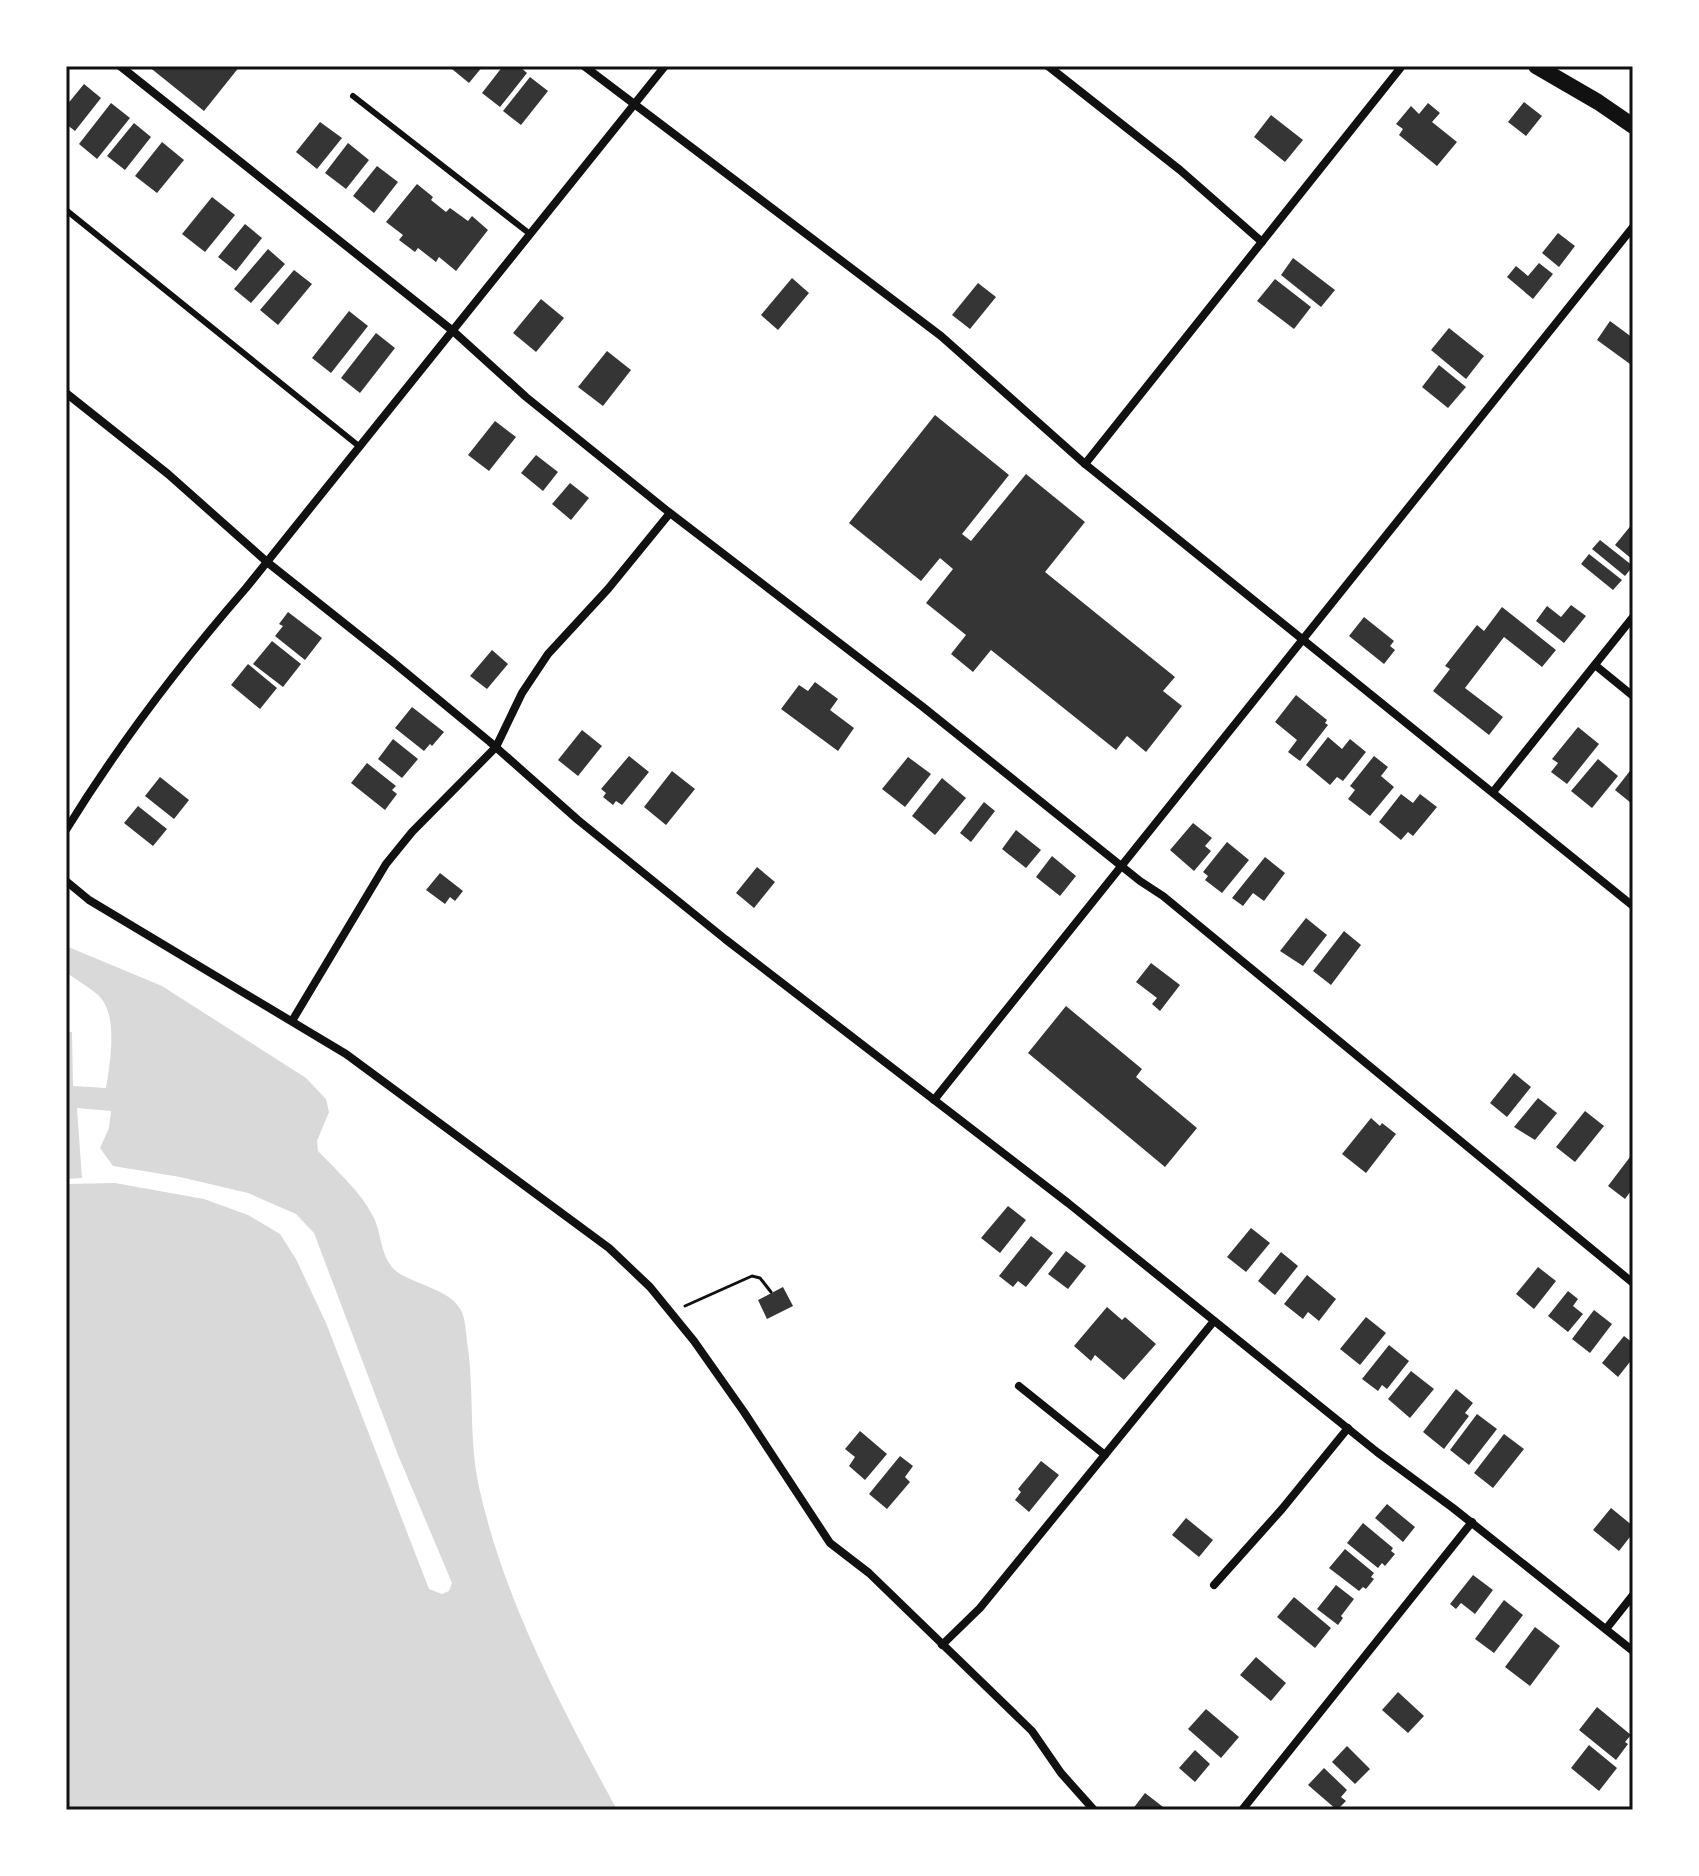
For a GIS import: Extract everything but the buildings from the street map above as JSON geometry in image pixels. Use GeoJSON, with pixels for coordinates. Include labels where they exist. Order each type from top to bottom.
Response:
{"type":"FeatureCollection","features":[{"type":"Feature","properties":{"kind":"main road"},"geometry":{"type":"LineString","coordinates":[[1536,66],[1631,119]]}},
{"type":"Feature","properties":{"kind":"street"},"geometry":{"type":"LineString","coordinates":[[120,66],[453,331],[526,397],[670,513],[1163,896],[1633,1283]]}},
{"type":"Feature","properties":{"kind":"street"},"geometry":{"type":"LineString","coordinates":[[584,66],[917,317],[1085,464],[1633,906]]}},
{"type":"Feature","properties":{"kind":"street"},"geometry":{"type":"LineString","coordinates":[[66,830],[204,636],[267,562],[665,66]]}},
{"type":"Feature","properties":{"kind":"street"},"geometry":{"type":"LineString","coordinates":[[1048,66],[1180,170],[1262,242]]}},
{"type":"Feature","properties":{"kind":"street"},"geometry":{"type":"LineString","coordinates":[[1085,464],[1402,66]]}},
{"type":"Feature","properties":{"kind":"street"},"geometry":{"type":"LineString","coordinates":[[934,1100],[1633,227]]}},
{"type":"Feature","properties":{"kind":"street"},"geometry":{"type":"LineString","coordinates":[[66,393],[168,474],[267,562],[496,747],[547,794],[655,883],[1633,1651]]}},
{"type":"Feature","properties":{"kind":"street"},"geometry":{"type":"LineString","coordinates":[[292,1021],[386,864],[412,832],[496,747],[522,693],[548,654],[608,589],[670,513]]}},
{"type":"Feature","properties":{"kind":"street"},"geometry":{"type":"LineString","coordinates":[[1493,792],[1633,617]]}},
{"type":"Feature","properties":{"kind":"street"},"geometry":{"type":"LineString","coordinates":[[1595,665],[1633,696]]}},
{"type":"Feature","properties":{"kind":"street"},"geometry":{"type":"LineString","coordinates":[[66,881],[101,908],[346,1054],[609,1248],[650,1287],[670,1312],[744,1412],[830,1543],[869,1573],[1032,1731],[1061,1773],[1094,1810]]}},
{"type":"Feature","properties":{"kind":"street"},"geometry":{"type":"LineString","coordinates":[[942,1645],[980,1608],[1214,1321]]}},
{"type":"Feature","properties":{"kind":"street"},"geometry":{"type":"LineString","coordinates":[[1019,1386],[1105,1455]]}},
{"type":"Feature","properties":{"kind":"street"},"geometry":{"type":"LineString","coordinates":[[1214,1585],[1348,1428]]}},
{"type":"Feature","properties":{"kind":"street"},"geometry":{"type":"LineString","coordinates":[[1242,1810],[1472,1522]]}},
{"type":"Feature","properties":{"kind":"street"},"geometry":{"type":"LineString","coordinates":[[1606,1629],[1633,1595]]}},
{"type":"Feature","properties":{"kind":"lane"},"geometry":{"type":"LineString","coordinates":[[353,96],[530,234]]}},
{"type":"Feature","properties":{"kind":"lane"},"geometry":{"type":"LineString","coordinates":[[66,210],[360,447]]}},
{"type":"Feature","properties":{"kind":"path"},"geometry":{"type":"LineString","coordinates":[[670,1312],[752,1276],[760,1278],[771,1292]]}},
{"type":"Feature","properties":{"kind":"shaded area"},"geometry":{"type":"Polygon","coordinates":[[[66,946],[162,986],[306,1078],[326,1099],[329,1112],[317,1141],[318,1151],[367,1207],[391,1266],[404,1276],[441,1292],[457,1304],[465,1325],[470,1365],[476,1470],[503,1571],[537,1653],[617,1810],[66,1810],[66,1184],[115,1183],[204,1199],[248,1215],[280,1234],[296,1259],[326,1323],[429,1589],[442,1594],[449,1591],[452,1583],[398,1455],[314,1233],[296,1214],[248,1193],[113,1166],[100,1148],[109,1128],[111,1111],[77,1108],[82,1178],[66,1179],[66,1032],[72,1032],[73,1086],[106,1088],[111,1026],[105,1003],[66,972],[66,946]]]}}]}
